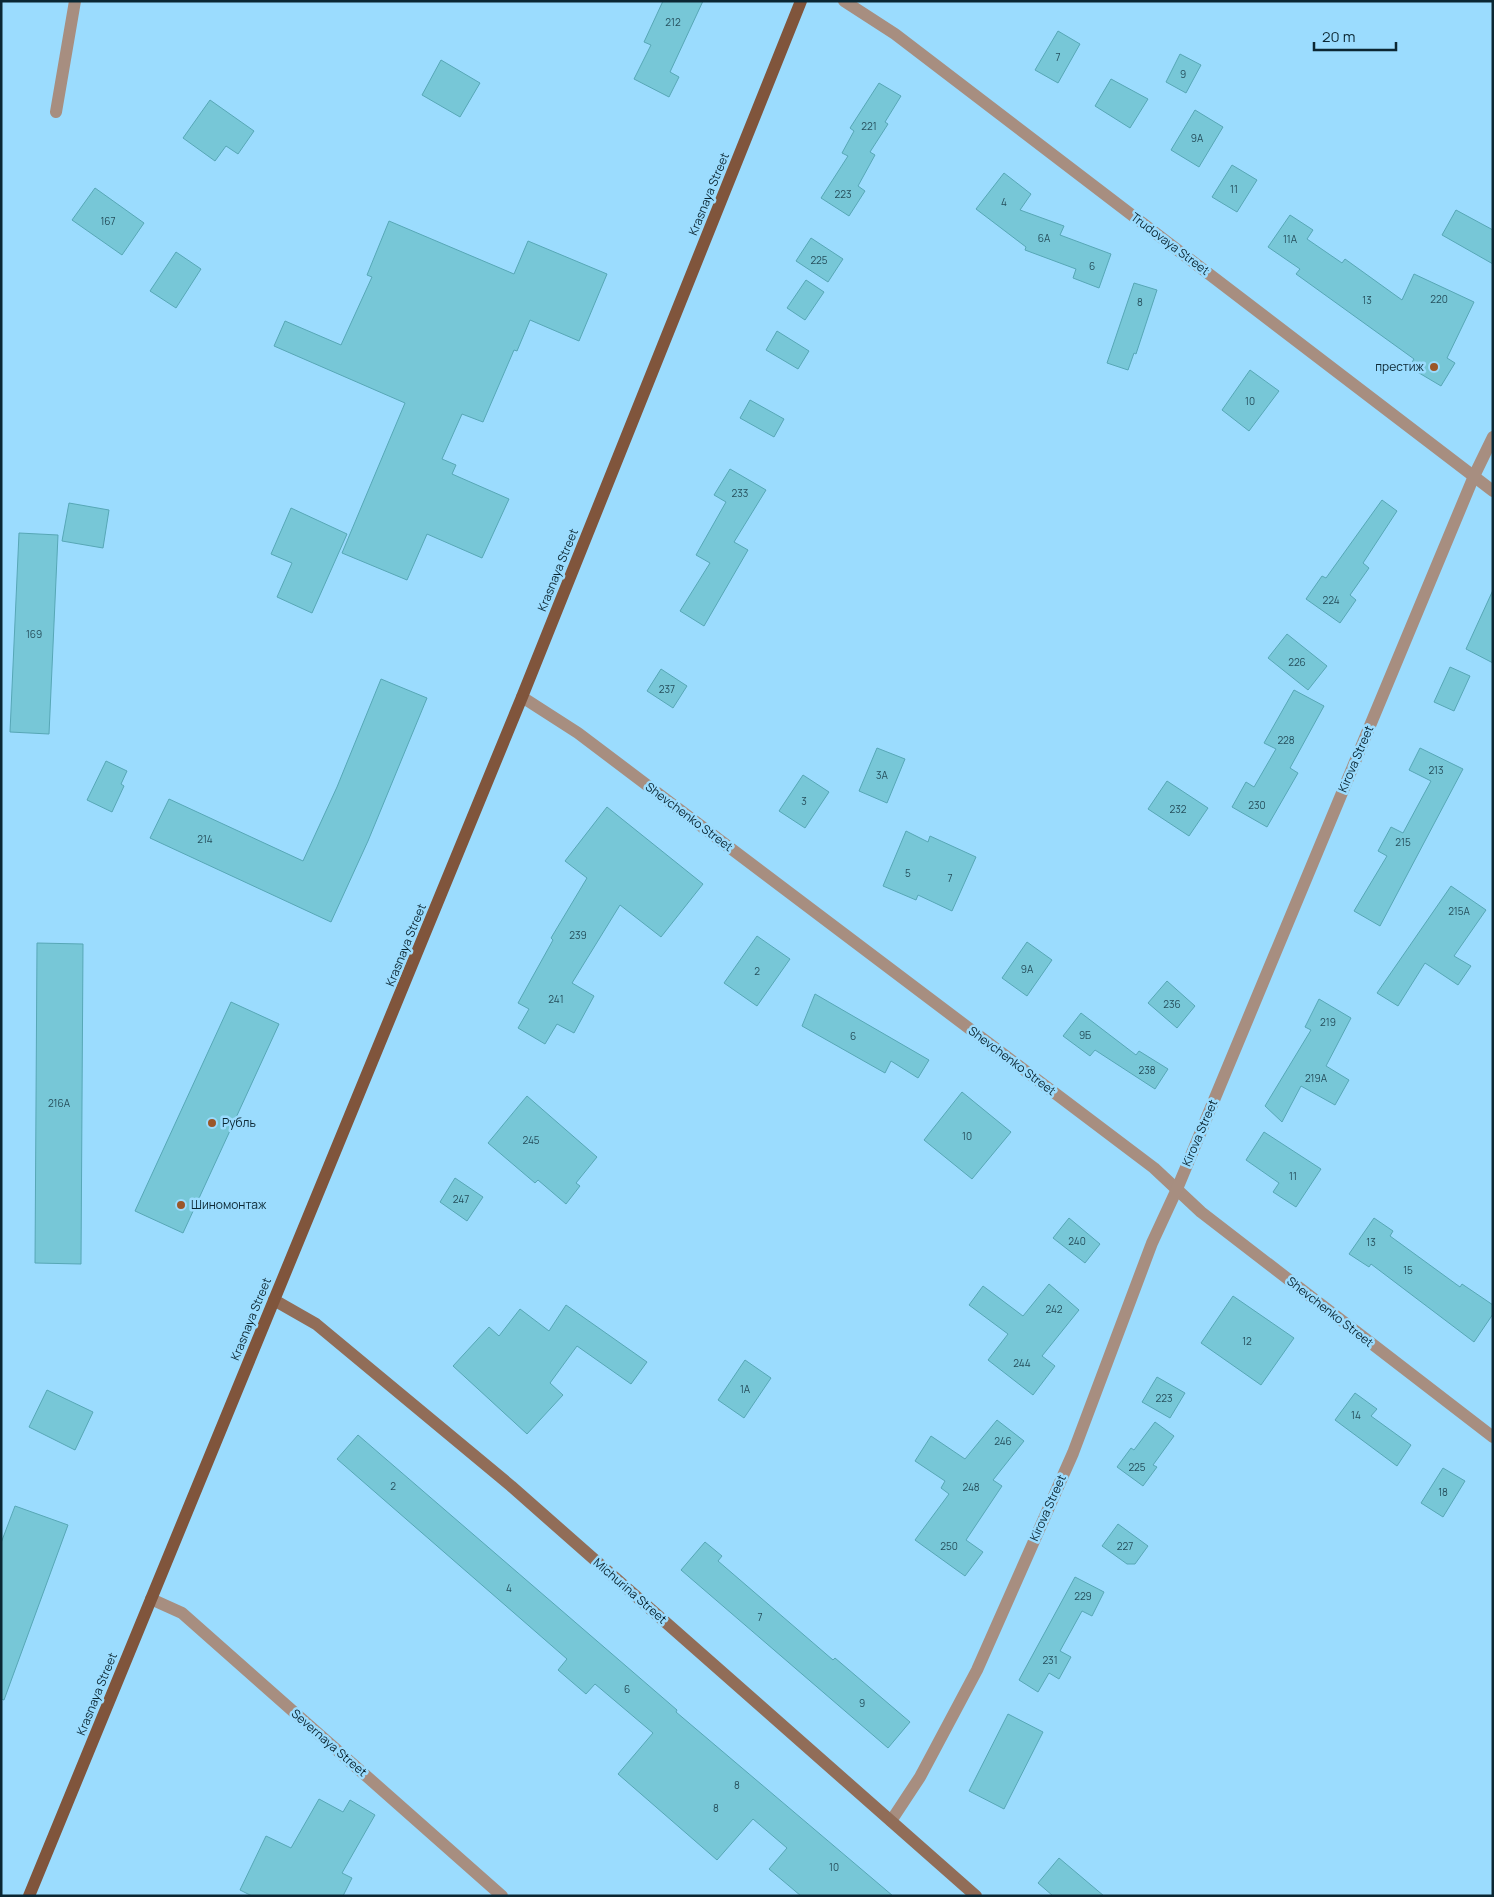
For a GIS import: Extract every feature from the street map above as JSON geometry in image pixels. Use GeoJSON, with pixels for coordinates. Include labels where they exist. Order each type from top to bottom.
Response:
{"type":"FeatureCollection","features":[{"type":"Feature","properties":{"kind":"main road","name":"Krasnaya Street"},"geometry":{"type":"LineString","coordinates":[[28,1896],[522,697],[801,1]]}},
{"type":"Feature","properties":{"kind":"street"},"geometry":{"type":"LineString","coordinates":[[56,112],[75,1]]}},
{"type":"Feature","properties":{"kind":"street","name":"Trudovaya Street"},"geometry":{"type":"LineString","coordinates":[[844,1],[895,34],[1493,490]]}},
{"type":"Feature","properties":{"kind":"street","name":"Kirova Street"},"geometry":{"type":"LineString","coordinates":[[891,1821],[920,1777],[977,1670],[1073,1453],[1152,1243],[1177,1189],[1474,476],[1493,436]]}},
{"type":"Feature","properties":{"kind":"street","name":"Shevchenko Street"},"geometry":{"type":"LineString","coordinates":[[522,697],[594,745],[1154,1168],[1201,1212],[1493,1437]]}},
{"type":"Feature","properties":{"kind":"street","name":"Michurina Street"},"geometry":{"type":"LineString","coordinates":[[274,1300],[316,1324],[511,1486],[976,1896]]}},
{"type":"Feature","properties":{"kind":"street","name":"Severnaya Street"},"geometry":{"type":"LineString","coordinates":[[151,1599],[182,1613],[502,1896]]}},
{"type":"Feature","properties":{"kind":"building"},"geometry":{"type":"Polygon","coordinates":[[[663,1],[703,1],[670,72],[679,77],[669,97],[634,79],[651,45],[644,42],[663,1]]]}},
{"type":"Feature","properties":{"kind":"building"},"geometry":{"type":"Polygon","coordinates":[[[1058,31],[1080,44],[1058,83],[1035,70],[1058,31]]]}},
{"type":"Feature","properties":{"kind":"building"},"geometry":{"type":"Polygon","coordinates":[[[1180,54],[1201,65],[1186,93],[1166,82],[1180,54]]]}},
{"type":"Feature","properties":{"kind":"building"},"geometry":{"type":"Polygon","coordinates":[[[441,60],[480,83],[460,117],[422,95],[441,60]]]}},
{"type":"Feature","properties":{"kind":"building"},"geometry":{"type":"Polygon","coordinates":[[[1111,79],[1148,99],[1130,128],[1095,106],[1111,79]]]}},
{"type":"Feature","properties":{"kind":"building"},"geometry":{"type":"Polygon","coordinates":[[[879,83],[901,96],[885,122],[888,124],[870,152],[875,155],[858,186],[865,191],[849,216],[821,198],[848,156],[842,153],[854,131],[850,128],[879,83]]]}},
{"type":"Feature","properties":{"kind":"building"},"geometry":{"type":"Polygon","coordinates":[[[210,100],[254,131],[238,154],[226,146],[215,161],[183,138],[210,100]]]}},
{"type":"Feature","properties":{"kind":"building"},"geometry":{"type":"Polygon","coordinates":[[[1195,110],[1223,127],[1199,167],[1171,150],[1195,110]]]}},
{"type":"Feature","properties":{"kind":"building"},"geometry":{"type":"Polygon","coordinates":[[[1232,165],[1257,180],[1237,212],[1212,197],[1232,165]]]}},
{"type":"Feature","properties":{"kind":"building"},"geometry":{"type":"Polygon","coordinates":[[[1004,173],[1031,194],[1020,210],[1064,226],[1060,235],[1111,254],[1099,288],[1073,278],[1076,269],[1025,250],[1026,247],[976,209],[1004,173]]]}},
{"type":"Feature","properties":{"kind":"building"},"geometry":{"type":"Polygon","coordinates":[[[95,188],[144,223],[122,255],[72,220],[95,188]]]}},
{"type":"Feature","properties":{"kind":"building"},"geometry":{"type":"Polygon","coordinates":[[[1456,210],[1493,230],[1493,264],[1442,235],[1456,210]]]}},
{"type":"Feature","properties":{"kind":"building"},"geometry":{"type":"Polygon","coordinates":[[[1290,215],[1313,230],[1307,239],[1342,263],[1345,259],[1402,300],[1414,274],[1474,302],[1447,358],[1455,363],[1441,386],[1409,367],[1414,359],[1296,274],[1300,269],[1268,247],[1290,215]]]}},
{"type":"Feature","properties":{"kind":"building"},"geometry":{"type":"Polygon","coordinates":[[[389,221],[514,274],[528,241],[607,274],[579,341],[530,320],[517,351],[514,350],[483,422],[462,414],[442,459],[456,465],[452,474],[509,499],[482,558],[427,534],[407,580],[342,553],[405,403],[274,346],[285,321],[341,345],[372,277],[367,275],[389,221]]]}},
{"type":"Feature","properties":{"kind":"building"},"geometry":{"type":"Polygon","coordinates":[[[811,238],[843,259],[828,282],[796,261],[811,238]]]}},
{"type":"Feature","properties":{"kind":"building"},"geometry":{"type":"Polygon","coordinates":[[[176,252],[201,269],[176,308],[150,291],[176,252]]]}},
{"type":"Feature","properties":{"kind":"building"},"geometry":{"type":"Polygon","coordinates":[[[806,280],[824,292],[805,320],[787,308],[806,280]]]}},
{"type":"Feature","properties":{"kind":"building"},"geometry":{"type":"Polygon","coordinates":[[[1134,283],[1157,290],[1136,354],[1134,353],[1128,370],[1107,363],[1134,283]]]}},
{"type":"Feature","properties":{"kind":"building"},"geometry":{"type":"Polygon","coordinates":[[[777,331],[809,351],[798,369],[766,350],[777,331]]]}},
{"type":"Feature","properties":{"kind":"building"},"geometry":{"type":"Polygon","coordinates":[[[1250,370],[1279,391],[1249,431],[1222,410],[1250,370]]]}},
{"type":"Feature","properties":{"kind":"building"},"geometry":{"type":"Polygon","coordinates":[[[750,400],[784,419],[774,437],[740,418],[750,400]]]}},
{"type":"Feature","properties":{"kind":"building"},"geometry":{"type":"Polygon","coordinates":[[[730,469],[766,490],[734,542],[748,550],[704,626],[680,611],[710,563],[696,555],[726,502],[714,495],[730,469]]]}},
{"type":"Feature","properties":{"kind":"building"},"geometry":{"type":"Polygon","coordinates":[[[1382,500],[1397,511],[1363,563],[1369,568],[1350,595],[1356,600],[1340,623],[1306,599],[1322,576],[1326,578],[1382,500]]]}},
{"type":"Feature","properties":{"kind":"building"},"geometry":{"type":"Polygon","coordinates":[[[69,503],[109,510],[103,548],[62,541],[69,503]]]}},
{"type":"Feature","properties":{"kind":"building"},"geometry":{"type":"Polygon","coordinates":[[[291,508],[347,534],[312,613],[277,597],[292,563],[271,554],[291,508]]]}},
{"type":"Feature","properties":{"kind":"building"},"geometry":{"type":"Polygon","coordinates":[[[19,533],[58,535],[49,734],[10,732],[19,533]]]}},
{"type":"Feature","properties":{"kind":"building"},"geometry":{"type":"Polygon","coordinates":[[[1493,590],[1493,663],[1466,649],[1493,590]]]}},
{"type":"Feature","properties":{"kind":"building"},"geometry":{"type":"Polygon","coordinates":[[[1287,634],[1327,666],[1308,690],[1268,658],[1287,634]]]}},
{"type":"Feature","properties":{"kind":"building"},"geometry":{"type":"Polygon","coordinates":[[[1450,667],[1470,676],[1454,711],[1434,702],[1450,667]]]}},
{"type":"Feature","properties":{"kind":"building"},"geometry":{"type":"Polygon","coordinates":[[[661,669],[687,686],[673,708],[647,691],[661,669]]]}},
{"type":"Feature","properties":{"kind":"building"},"geometry":{"type":"Polygon","coordinates":[[[381,679],[427,698],[368,841],[331,922],[150,838],[169,799],[303,861],[337,787],[381,679]]]}},
{"type":"Feature","properties":{"kind":"building"},"geometry":{"type":"Polygon","coordinates":[[[1294,690],[1324,706],[1290,768],[1298,773],[1267,827],[1232,807],[1246,782],[1254,787],[1276,749],[1264,743],[1294,690]]]}},
{"type":"Feature","properties":{"kind":"building"},"geometry":{"type":"Polygon","coordinates":[[[877,748],[905,759],[887,803],[859,791],[877,748]]]}},
{"type":"Feature","properties":{"kind":"building"},"geometry":{"type":"Polygon","coordinates":[[[1420,748],[1463,769],[1380,926],[1354,911],[1387,856],[1378,851],[1391,827],[1403,833],[1431,781],[1409,770],[1420,748]]]}},
{"type":"Feature","properties":{"kind":"building"},"geometry":{"type":"Polygon","coordinates":[[[106,761],[127,771],[121,784],[124,786],[112,812],[87,800],[106,761]]]}},
{"type":"Feature","properties":{"kind":"building"},"geometry":{"type":"Polygon","coordinates":[[[803,775],[829,792],[805,828],[779,811],[803,775]]]}},
{"type":"Feature","properties":{"kind":"building"},"geometry":{"type":"Polygon","coordinates":[[[1167,781],[1208,808],[1189,836],[1148,809],[1167,781]]]}},
{"type":"Feature","properties":{"kind":"building"},"geometry":{"type":"Polygon","coordinates":[[[607,807],[703,884],[661,937],[620,905],[572,983],[594,996],[574,1033],[557,1024],[545,1044],[518,1028],[529,1009],[518,1003],[553,940],[551,938],[587,878],[565,861],[607,807]]]}},
{"type":"Feature","properties":{"kind":"building"},"geometry":{"type":"Polygon","coordinates":[[[906,831],[928,842],[930,836],[976,857],[952,911],[918,895],[916,900],[883,886],[906,831]]]}},
{"type":"Feature","properties":{"kind":"building"},"geometry":{"type":"Polygon","coordinates":[[[1451,886],[1486,910],[1454,956],[1471,966],[1458,985],[1425,963],[1398,1006],[1377,993],[1451,886]]]}},
{"type":"Feature","properties":{"kind":"building"},"geometry":{"type":"Polygon","coordinates":[[[757,936],[790,959],[757,1006],[724,983],[757,936]]]}},
{"type":"Feature","properties":{"kind":"building"},"geometry":{"type":"Polygon","coordinates":[[[1027,942],[1052,960],[1027,996],[1002,978],[1027,942]]]}},
{"type":"Feature","properties":{"kind":"building"},"geometry":{"type":"Polygon","coordinates":[[[37,943],[83,944],[81,1264],[35,1263],[37,943]]]}},
{"type":"Feature","properties":{"kind":"building"},"geometry":{"type":"Polygon","coordinates":[[[1167,981],[1195,1006],[1177,1028],[1148,1003],[1167,981]]]}},
{"type":"Feature","properties":{"kind":"building"},"geometry":{"type":"Polygon","coordinates":[[[815,994],[929,1060],[918,1078],[891,1061],[885,1073],[802,1026],[815,994]]]}},
{"type":"Feature","properties":{"kind":"building"},"geometry":{"type":"Polygon","coordinates":[[[1319,999],[1351,1018],[1326,1066],[1349,1080],[1335,1105],[1301,1086],[1282,1122],[1265,1106],[1311,1030],[1305,1027],[1319,999]]]}},
{"type":"Feature","properties":{"kind":"building"},"geometry":{"type":"Polygon","coordinates":[[[231,1002],[279,1024],[183,1233],[135,1211],[231,1002]]]}},
{"type":"Feature","properties":{"kind":"building"},"geometry":{"type":"Polygon","coordinates":[[[1081,1013],[1136,1055],[1139,1051],[1168,1069],[1155,1089],[1095,1050],[1090,1056],[1063,1036],[1081,1013]]]}},
{"type":"Feature","properties":{"kind":"building"},"geometry":{"type":"Polygon","coordinates":[[[962,1092],[1011,1132],[972,1179],[924,1140],[962,1092]]]}},
{"type":"Feature","properties":{"kind":"building"},"geometry":{"type":"Polygon","coordinates":[[[527,1096],[597,1157],[576,1183],[580,1186],[566,1204],[538,1180],[535,1183],[488,1143],[527,1096]]]}},
{"type":"Feature","properties":{"kind":"building"},"geometry":{"type":"Polygon","coordinates":[[[1264,1132],[1321,1169],[1296,1207],[1273,1192],[1279,1183],[1246,1160],[1264,1132]]]}},
{"type":"Feature","properties":{"kind":"building"},"geometry":{"type":"Polygon","coordinates":[[[455,1178],[483,1197],[467,1221],[440,1202],[455,1178]]]}},
{"type":"Feature","properties":{"kind":"building"},"geometry":{"type":"Polygon","coordinates":[[[1069,1218],[1100,1244],[1085,1263],[1053,1238],[1069,1218]]]}},
{"type":"Feature","properties":{"kind":"building"},"geometry":{"type":"Polygon","coordinates":[[[1374,1218],[1393,1231],[1390,1236],[1460,1287],[1462,1284],[1493,1305],[1493,1314],[1474,1342],[1371,1264],[1369,1267],[1349,1254],[1374,1218]]]}},
{"type":"Feature","properties":{"kind":"building"},"geometry":{"type":"Polygon","coordinates":[[[1049,1284],[1079,1310],[1042,1356],[1055,1366],[1033,1395],[988,1360],[1008,1334],[969,1305],[983,1286],[1023,1316],[1049,1284]]]}},
{"type":"Feature","properties":{"kind":"building"},"geometry":{"type":"Polygon","coordinates":[[[1233,1296],[1294,1338],[1261,1385],[1201,1343],[1233,1296]]]}},
{"type":"Feature","properties":{"kind":"building"},"geometry":{"type":"Polygon","coordinates":[[[566,1305],[647,1362],[631,1384],[577,1346],[550,1383],[563,1395],[527,1434],[453,1366],[489,1327],[499,1336],[520,1309],[549,1331],[566,1305]]]}},
{"type":"Feature","properties":{"kind":"building"},"geometry":{"type":"Polygon","coordinates":[[[745,1360],[771,1378],[744,1418],[718,1400],[745,1360]]]}},
{"type":"Feature","properties":{"kind":"building"},"geometry":{"type":"Polygon","coordinates":[[[1157,1377],[1185,1393],[1170,1418],[1142,1402],[1157,1377]]]}},
{"type":"Feature","properties":{"kind":"building"},"geometry":{"type":"Polygon","coordinates":[[[47,1390],[93,1412],[75,1450],[29,1427],[47,1390]]]}},
{"type":"Feature","properties":{"kind":"building"},"geometry":{"type":"Polygon","coordinates":[[[1355,1393],[1377,1409],[1371,1416],[1411,1445],[1397,1466],[1335,1420],[1355,1393]]]}},
{"type":"Feature","properties":{"kind":"building"},"geometry":{"type":"Polygon","coordinates":[[[997,1420],[1024,1441],[993,1480],[1002,1486],[966,1540],[983,1552],[965,1576],[915,1540],[949,1494],[941,1488],[945,1481],[915,1461],[931,1436],[965,1459],[997,1420]]]}},
{"type":"Feature","properties":{"kind":"building"},"geometry":{"type":"Polygon","coordinates":[[[1155,1422],[1174,1436],[1153,1465],[1157,1467],[1143,1486],[1117,1467],[1131,1448],[1134,1450],[1155,1422]]]}},
{"type":"Feature","properties":{"kind":"building"},"geometry":{"type":"Polygon","coordinates":[[[358,1435],[677,1710],[676,1712],[893,1896],[801,1896],[769,1869],[787,1848],[753,1819],[717,1860],[618,1774],[653,1733],[595,1684],[586,1694],[558,1670],[567,1659],[337,1459],[358,1435]]]}},
{"type":"Feature","properties":{"kind":"building"},"geometry":{"type":"Polygon","coordinates":[[[1443,1468],[1465,1481],[1443,1517],[1421,1503],[1443,1468]]]}},
{"type":"Feature","properties":{"kind":"building"},"geometry":{"type":"Polygon","coordinates":[[[15,1506],[68,1525],[4,1700],[1,1699],[1,1543],[15,1506]]]}},
{"type":"Feature","properties":{"kind":"building"},"geometry":{"type":"Polygon","coordinates":[[[1118,1524],[1148,1546],[1135,1564],[1127,1564],[1102,1546],[1118,1524]]]}},
{"type":"Feature","properties":{"kind":"building"},"geometry":{"type":"Polygon","coordinates":[[[705,1542],[722,1556],[718,1561],[833,1660],[835,1658],[910,1722],[888,1748],[681,1570],[705,1542]]]}},
{"type":"Feature","properties":{"kind":"building"},"geometry":{"type":"Polygon","coordinates":[[[1075,1577],[1104,1592],[1092,1616],[1082,1611],[1060,1651],[1071,1657],[1059,1679],[1049,1673],[1038,1692],[1019,1680],[1075,1577]]]}},
{"type":"Feature","properties":{"kind":"building"},"geometry":{"type":"Polygon","coordinates":[[[1008,1714],[1043,1732],[1004,1809],[969,1791],[1008,1714]]]}},
{"type":"Feature","properties":{"kind":"building"},"geometry":{"type":"Polygon","coordinates":[[[319,1799],[343,1812],[350,1800],[375,1815],[342,1873],[352,1878],[343,1896],[252,1896],[240,1890],[266,1836],[291,1848],[319,1799]]]}},
{"type":"Feature","properties":{"kind":"building"},"geometry":{"type":"Polygon","coordinates":[[[1059,1858],[1104,1896],[1053,1896],[1038,1883],[1059,1858]]]}},
{"type":"Feature","properties":{"kind":"place","name":"престиж"},"geometry":{"type":"Point","coordinates":[1434,367]}},
{"type":"Feature","properties":{"kind":"place","name":"Рубль"},"geometry":{"type":"Point","coordinates":[212,1123]}},
{"type":"Feature","properties":{"kind":"place","name":"Шиномонтаж"},"geometry":{"type":"Point","coordinates":[181,1205]}}]}
